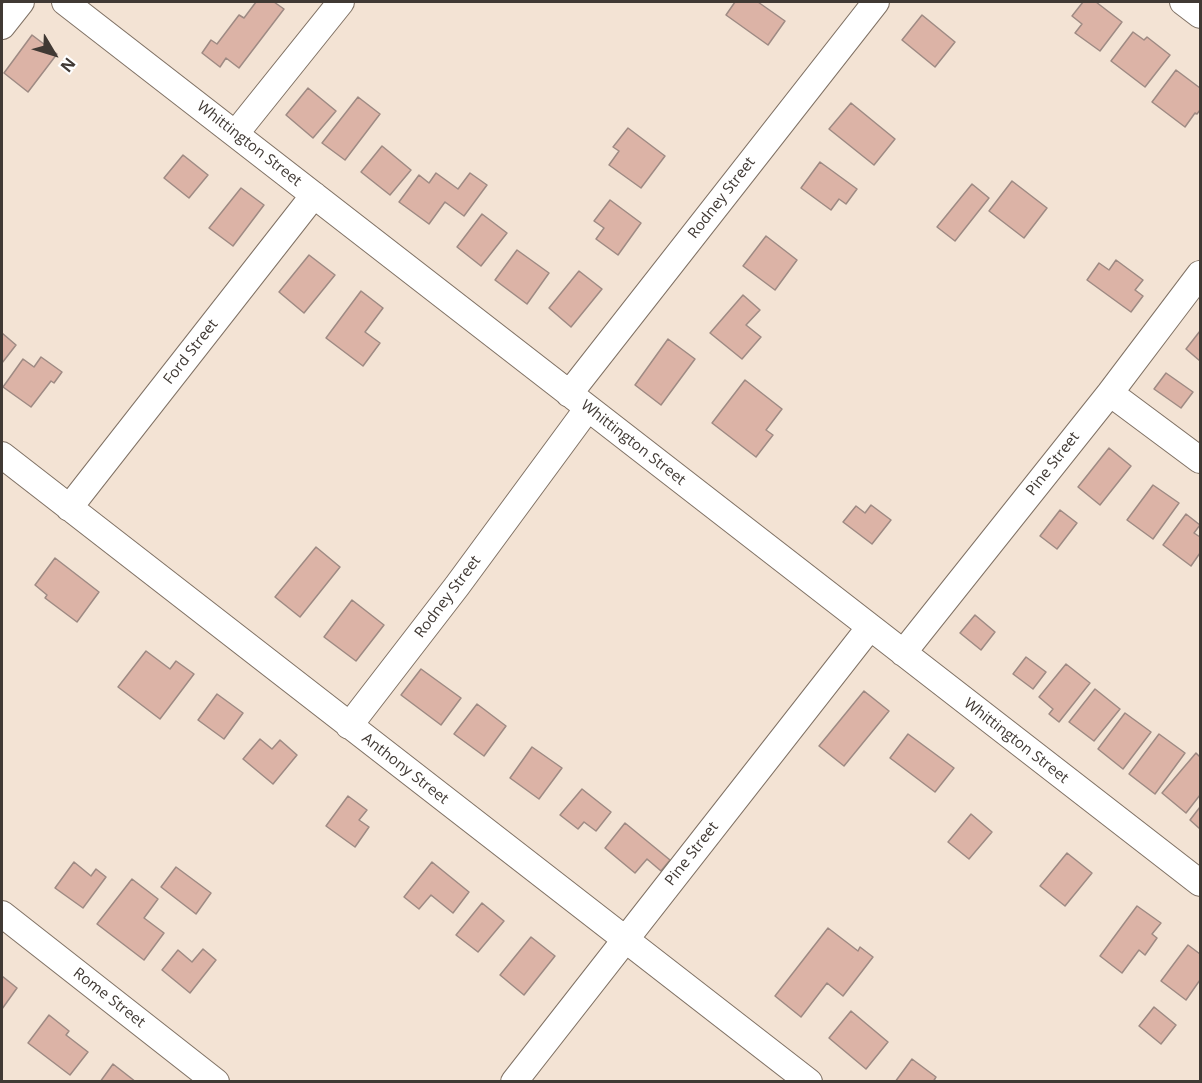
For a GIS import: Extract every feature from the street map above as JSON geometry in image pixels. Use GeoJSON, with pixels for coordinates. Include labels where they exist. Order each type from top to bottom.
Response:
{"type":"FeatureCollection","features":[{"type":"Feature","properties":{"kind":"street"},"geometry":{"type":"LineString","coordinates":[[2,26],[21,2]]}},
{"type":"Feature","properties":{"kind":"street","name":"Whittington Street"},"geometry":{"type":"LineString","coordinates":[[65,2],[1200,883]]}},
{"type":"Feature","properties":{"kind":"street"},"geometry":{"type":"LineString","coordinates":[[236,133],[341,2]]}},
{"type":"Feature","properties":{"kind":"street","name":"Rodney Street"},"geometry":{"type":"LineString","coordinates":[[349,726],[457,586],[578,401],[876,2]]}},
{"type":"Feature","properties":{"kind":"street"},"geometry":{"type":"LineString","coordinates":[[1183,2],[1200,15]]}},
{"type":"Feature","properties":{"kind":"street","name":"Ford Street"},"geometry":{"type":"LineString","coordinates":[[69,508],[314,195]]}},
{"type":"Feature","properties":{"kind":"street","name":"Pine Street"},"geometry":{"type":"LineString","coordinates":[[903,653],[1110,393],[1200,274]]}},
{"type":"Feature","properties":{"kind":"street"},"geometry":{"type":"LineString","coordinates":[[1110,393],[1200,460]]}},
{"type":"Feature","properties":{"kind":"street","name":"Anthony Street"},"geometry":{"type":"LineString","coordinates":[[2,455],[809,1082]]}},
{"type":"Feature","properties":{"kind":"street","name":"Pine Street"},"geometry":{"type":"LineString","coordinates":[[514,1082],[870,627]]}},
{"type":"Feature","properties":{"kind":"street","name":"Rome Street"},"geometry":{"type":"LineString","coordinates":[[2,914],[216,1082]]}},
{"type":"Feature","properties":{"kind":"building"},"geometry":{"type":"Polygon","coordinates":[[[256,2],[274,2],[284,9],[239,68],[226,58],[220,67],[202,53],[211,40],[217,44],[239,15],[244,18],[256,2]]]}},
{"type":"Feature","properties":{"kind":"building"},"geometry":{"type":"Polygon","coordinates":[[[735,2],[758,2],[785,21],[768,45],[726,15],[735,2]]]}},
{"type":"Feature","properties":{"kind":"building"},"geometry":{"type":"Polygon","coordinates":[[[1083,2],[1096,2],[1122,22],[1100,51],[1075,33],[1082,24],[1072,16],[1083,2]]]}},
{"type":"Feature","properties":{"kind":"building"},"geometry":{"type":"Polygon","coordinates":[[[922,15],[955,42],[935,67],[902,40],[922,15]]]}},
{"type":"Feature","properties":{"kind":"building"},"geometry":{"type":"Polygon","coordinates":[[[1133,32],[1144,40],[1147,37],[1170,55],[1145,87],[1111,61],[1133,32]]]}},
{"type":"Feature","properties":{"kind":"building"},"geometry":{"type":"Polygon","coordinates":[[[32,35],[57,54],[28,92],[4,73],[32,35]]]}},
{"type":"Feature","properties":{"kind":"building"},"geometry":{"type":"Polygon","coordinates":[[[1176,70],[1200,88],[1200,110],[1185,127],[1152,102],[1176,70]]]}},
{"type":"Feature","properties":{"kind":"building"},"geometry":{"type":"Polygon","coordinates":[[[308,88],[336,111],[313,138],[286,115],[308,88]]]}},
{"type":"Feature","properties":{"kind":"building"},"geometry":{"type":"Polygon","coordinates":[[[358,97],[380,114],[345,160],[322,143],[358,97]]]}},
{"type":"Feature","properties":{"kind":"building"},"geometry":{"type":"Polygon","coordinates":[[[851,103],[895,139],[874,165],[829,129],[851,103]]]}},
{"type":"Feature","properties":{"kind":"building"},"geometry":{"type":"Polygon","coordinates":[[[628,128],[665,156],[641,188],[609,165],[619,151],[613,147],[628,128]]]}},
{"type":"Feature","properties":{"kind":"building"},"geometry":{"type":"Polygon","coordinates":[[[382,146],[411,170],[390,195],[361,172],[382,146]]]}},
{"type":"Feature","properties":{"kind":"building"},"geometry":{"type":"Polygon","coordinates":[[[183,155],[208,175],[189,198],[164,178],[183,155]]]}},
{"type":"Feature","properties":{"kind":"building"},"geometry":{"type":"Polygon","coordinates":[[[820,162],[857,189],[846,204],[839,199],[831,210],[801,188],[820,162]]]}},
{"type":"Feature","properties":{"kind":"building"},"geometry":{"type":"Polygon","coordinates":[[[436,173],[458,189],[470,173],[487,185],[464,216],[445,202],[429,224],[399,202],[419,175],[429,183],[436,173]]]}},
{"type":"Feature","properties":{"kind":"building"},"geometry":{"type":"Polygon","coordinates":[[[1012,181],[1047,208],[1024,238],[989,211],[1012,181]]]}},
{"type":"Feature","properties":{"kind":"building"},"geometry":{"type":"Polygon","coordinates":[[[972,184],[989,198],[955,241],[937,227],[972,184]]]}},
{"type":"Feature","properties":{"kind":"building"},"geometry":{"type":"Polygon","coordinates":[[[241,188],[264,205],[233,246],[209,228],[241,188]]]}},
{"type":"Feature","properties":{"kind":"building"},"geometry":{"type":"Polygon","coordinates":[[[610,200],[641,223],[618,255],[596,239],[604,228],[594,221],[610,200]]]}},
{"type":"Feature","properties":{"kind":"building"},"geometry":{"type":"Polygon","coordinates":[[[482,214],[507,233],[481,266],[457,247],[482,214]]]}},
{"type":"Feature","properties":{"kind":"building"},"geometry":{"type":"Polygon","coordinates":[[[766,236],[797,260],[775,290],[743,266],[766,236]]]}},
{"type":"Feature","properties":{"kind":"building"},"geometry":{"type":"Polygon","coordinates":[[[517,250],[549,273],[527,304],[495,280],[517,250]]]}},
{"type":"Feature","properties":{"kind":"building"},"geometry":{"type":"Polygon","coordinates":[[[309,255],[335,275],[304,313],[279,292],[309,255]]]}},
{"type":"Feature","properties":{"kind":"building"},"geometry":{"type":"Polygon","coordinates":[[[1116,260],[1143,280],[1135,290],[1143,296],[1131,312],[1087,280],[1099,263],[1109,270],[1116,260]]]}},
{"type":"Feature","properties":{"kind":"building"},"geometry":{"type":"Polygon","coordinates":[[[579,271],[602,289],[571,327],[549,308],[579,271]]]}},
{"type":"Feature","properties":{"kind":"building"},"geometry":{"type":"Polygon","coordinates":[[[361,291],[383,308],[365,332],[380,343],[363,366],[326,338],[361,291]]]}},
{"type":"Feature","properties":{"kind":"building"},"geometry":{"type":"Polygon","coordinates":[[[743,295],[760,310],[746,325],[761,337],[742,359],[710,333],[743,295]]]}},
{"type":"Feature","properties":{"kind":"building"},"geometry":{"type":"Polygon","coordinates":[[[1200,331],[1200,361],[1186,349],[1200,331]]]}},
{"type":"Feature","properties":{"kind":"building"},"geometry":{"type":"Polygon","coordinates":[[[2,333],[16,345],[2,363],[2,333]]]}},
{"type":"Feature","properties":{"kind":"building"},"geometry":{"type":"Polygon","coordinates":[[[668,339],[695,359],[661,405],[635,385],[668,339]]]}},
{"type":"Feature","properties":{"kind":"building"},"geometry":{"type":"Polygon","coordinates":[[[41,357],[62,372],[54,383],[51,381],[31,407],[3,387],[23,359],[34,367],[41,357]]]}},
{"type":"Feature","properties":{"kind":"building"},"geometry":{"type":"Polygon","coordinates":[[[1166,373],[1193,392],[1181,408],[1154,389],[1166,373]]]}},
{"type":"Feature","properties":{"kind":"building"},"geometry":{"type":"Polygon","coordinates":[[[745,380],[782,409],[766,430],[773,435],[756,457],[712,423],[745,380]]]}},
{"type":"Feature","properties":{"kind":"building"},"geometry":{"type":"Polygon","coordinates":[[[1109,448],[1131,466],[1100,505],[1078,487],[1109,448]]]}},
{"type":"Feature","properties":{"kind":"building"},"geometry":{"type":"Polygon","coordinates":[[[1153,485],[1179,503],[1153,539],[1127,520],[1153,485]]]}},
{"type":"Feature","properties":{"kind":"building"},"geometry":{"type":"Polygon","coordinates":[[[871,505],[891,520],[872,544],[843,522],[856,506],[865,513],[871,505]]]}},
{"type":"Feature","properties":{"kind":"building"},"geometry":{"type":"Polygon","coordinates":[[[1060,510],[1077,523],[1057,549],[1040,536],[1060,510]]]}},
{"type":"Feature","properties":{"kind":"building"},"geometry":{"type":"Polygon","coordinates":[[[1186,514],[1200,525],[1194,533],[1200,537],[1200,553],[1191,566],[1163,545],[1186,514]]]}},
{"type":"Feature","properties":{"kind":"building"},"geometry":{"type":"Polygon","coordinates":[[[316,547],[340,567],[300,617],[275,597],[316,547]]]}},
{"type":"Feature","properties":{"kind":"building"},"geometry":{"type":"Polygon","coordinates":[[[55,558],[99,592],[77,622],[45,598],[47,595],[35,585],[55,558]]]}},
{"type":"Feature","properties":{"kind":"building"},"geometry":{"type":"Polygon","coordinates":[[[352,600],[384,625],[356,661],[324,637],[352,600]]]}},
{"type":"Feature","properties":{"kind":"building"},"geometry":{"type":"Polygon","coordinates":[[[975,615],[995,632],[981,650],[960,633],[975,615]]]}},
{"type":"Feature","properties":{"kind":"building"},"geometry":{"type":"Polygon","coordinates":[[[146,651],[170,669],[176,661],[194,674],[160,719],[118,687],[146,651]]]}},
{"type":"Feature","properties":{"kind":"building"},"geometry":{"type":"Polygon","coordinates":[[[1026,657],[1046,672],[1033,689],[1013,674],[1026,657]]]}},
{"type":"Feature","properties":{"kind":"building"},"geometry":{"type":"Polygon","coordinates":[[[1066,664],[1090,683],[1059,722],[1049,714],[1053,709],[1039,697],[1066,664]]]}},
{"type":"Feature","properties":{"kind":"building"},"geometry":{"type":"Polygon","coordinates":[[[421,669],[461,698],[441,725],[401,695],[421,669]]]}},
{"type":"Feature","properties":{"kind":"building"},"geometry":{"type":"Polygon","coordinates":[[[1095,689],[1120,709],[1094,741],[1069,722],[1095,689]]]}},
{"type":"Feature","properties":{"kind":"building"},"geometry":{"type":"Polygon","coordinates":[[[864,691],[889,711],[844,766],[819,746],[864,691]]]}},
{"type":"Feature","properties":{"kind":"building"},"geometry":{"type":"Polygon","coordinates":[[[217,694],[243,713],[224,739],[198,720],[217,694]]]}},
{"type":"Feature","properties":{"kind":"building"},"geometry":{"type":"Polygon","coordinates":[[[477,704],[506,726],[484,756],[454,734],[477,704]]]}},
{"type":"Feature","properties":{"kind":"building"},"geometry":{"type":"Polygon","coordinates":[[[1125,713],[1151,732],[1123,769],[1098,749],[1125,713]]]}},
{"type":"Feature","properties":{"kind":"building"},"geometry":{"type":"Polygon","coordinates":[[[908,734],[954,768],[935,792],[890,758],[908,734]]]}},
{"type":"Feature","properties":{"kind":"building"},"geometry":{"type":"Polygon","coordinates":[[[1159,734],[1185,753],[1155,794],[1129,774],[1159,734]]]}},
{"type":"Feature","properties":{"kind":"building"},"geometry":{"type":"Polygon","coordinates":[[[260,739],[272,749],[280,740],[297,755],[273,784],[243,759],[260,739]]]}},
{"type":"Feature","properties":{"kind":"building"},"geometry":{"type":"Polygon","coordinates":[[[532,747],[562,768],[539,799],[510,778],[532,747]]]}},
{"type":"Feature","properties":{"kind":"building"},"geometry":{"type":"Polygon","coordinates":[[[1196,753],[1200,757],[1200,795],[1186,813],[1162,793],[1196,753]]]}},
{"type":"Feature","properties":{"kind":"building"},"geometry":{"type":"Polygon","coordinates":[[[582,789],[611,812],[596,831],[584,822],[578,829],[560,815],[582,789]]]}},
{"type":"Feature","properties":{"kind":"building"},"geometry":{"type":"Polygon","coordinates":[[[348,796],[367,810],[359,820],[369,827],[355,847],[326,826],[348,796]]]}},
{"type":"Feature","properties":{"kind":"building"},"geometry":{"type":"Polygon","coordinates":[[[1200,807],[1200,829],[1190,820],[1200,807]]]}},
{"type":"Feature","properties":{"kind":"building"},"geometry":{"type":"Polygon","coordinates":[[[971,814],[992,832],[969,859],[948,842],[971,814]]]}},
{"type":"Feature","properties":{"kind":"building"},"geometry":{"type":"Polygon","coordinates":[[[625,823],[670,860],[661,871],[647,859],[635,873],[605,848],[625,823]]]}},
{"type":"Feature","properties":{"kind":"building"},"geometry":{"type":"Polygon","coordinates":[[[1067,853],[1092,873],[1065,906],[1040,886],[1067,853]]]}},
{"type":"Feature","properties":{"kind":"building"},"geometry":{"type":"Polygon","coordinates":[[[74,862],[91,876],[96,869],[106,877],[83,908],[55,888],[74,862]]]}},
{"type":"Feature","properties":{"kind":"building"},"geometry":{"type":"Polygon","coordinates":[[[432,862],[469,892],[453,913],[431,895],[419,909],[404,897],[432,862]]]}},
{"type":"Feature","properties":{"kind":"building"},"geometry":{"type":"Polygon","coordinates":[[[176,867],[211,893],[196,914],[161,887],[176,867]]]}},
{"type":"Feature","properties":{"kind":"building"},"geometry":{"type":"Polygon","coordinates":[[[132,879],[158,899],[144,918],[164,933],[144,960],[97,924],[132,879]]]}},
{"type":"Feature","properties":{"kind":"building"},"geometry":{"type":"Polygon","coordinates":[[[482,903],[504,921],[478,952],[456,935],[482,903]]]}},
{"type":"Feature","properties":{"kind":"building"},"geometry":{"type":"Polygon","coordinates":[[[1137,906],[1161,923],[1152,934],[1157,938],[1145,955],[1139,950],[1122,973],[1100,956],[1137,906]]]}},
{"type":"Feature","properties":{"kind":"building"},"geometry":{"type":"Polygon","coordinates":[[[828,928],[858,951],[860,947],[873,957],[843,996],[827,983],[801,1017],[775,996],[828,928]]]}},
{"type":"Feature","properties":{"kind":"building"},"geometry":{"type":"Polygon","coordinates":[[[531,937],[555,956],[524,995],[500,975],[531,937]]]}},
{"type":"Feature","properties":{"kind":"building"},"geometry":{"type":"Polygon","coordinates":[[[1188,945],[1200,954],[1200,980],[1186,1000],[1161,981],[1188,945]]]}},
{"type":"Feature","properties":{"kind":"building"},"geometry":{"type":"Polygon","coordinates":[[[203,949],[216,960],[190,993],[162,970],[178,950],[192,962],[203,949]]]}},
{"type":"Feature","properties":{"kind":"building"},"geometry":{"type":"Polygon","coordinates":[[[2,976],[17,988],[2,1009],[2,976]]]}},
{"type":"Feature","properties":{"kind":"building"},"geometry":{"type":"Polygon","coordinates":[[[1154,1007],[1176,1025],[1161,1044],[1139,1026],[1154,1007]]]}},
{"type":"Feature","properties":{"kind":"building"},"geometry":{"type":"Polygon","coordinates":[[[851,1011],[888,1042],[866,1069],[829,1038],[851,1011]]]}},
{"type":"Feature","properties":{"kind":"building"},"geometry":{"type":"Polygon","coordinates":[[[49,1015],[69,1031],[66,1035],[88,1052],[70,1075],[28,1043],[49,1015]]]}},
{"type":"Feature","properties":{"kind":"building"},"geometry":{"type":"Polygon","coordinates":[[[912,1059],[936,1077],[933,1082],[895,1082],[912,1059]]]}},
{"type":"Feature","properties":{"kind":"building"},"geometry":{"type":"Polygon","coordinates":[[[113,1064],[136,1082],[100,1082],[113,1064]]]}}]}
